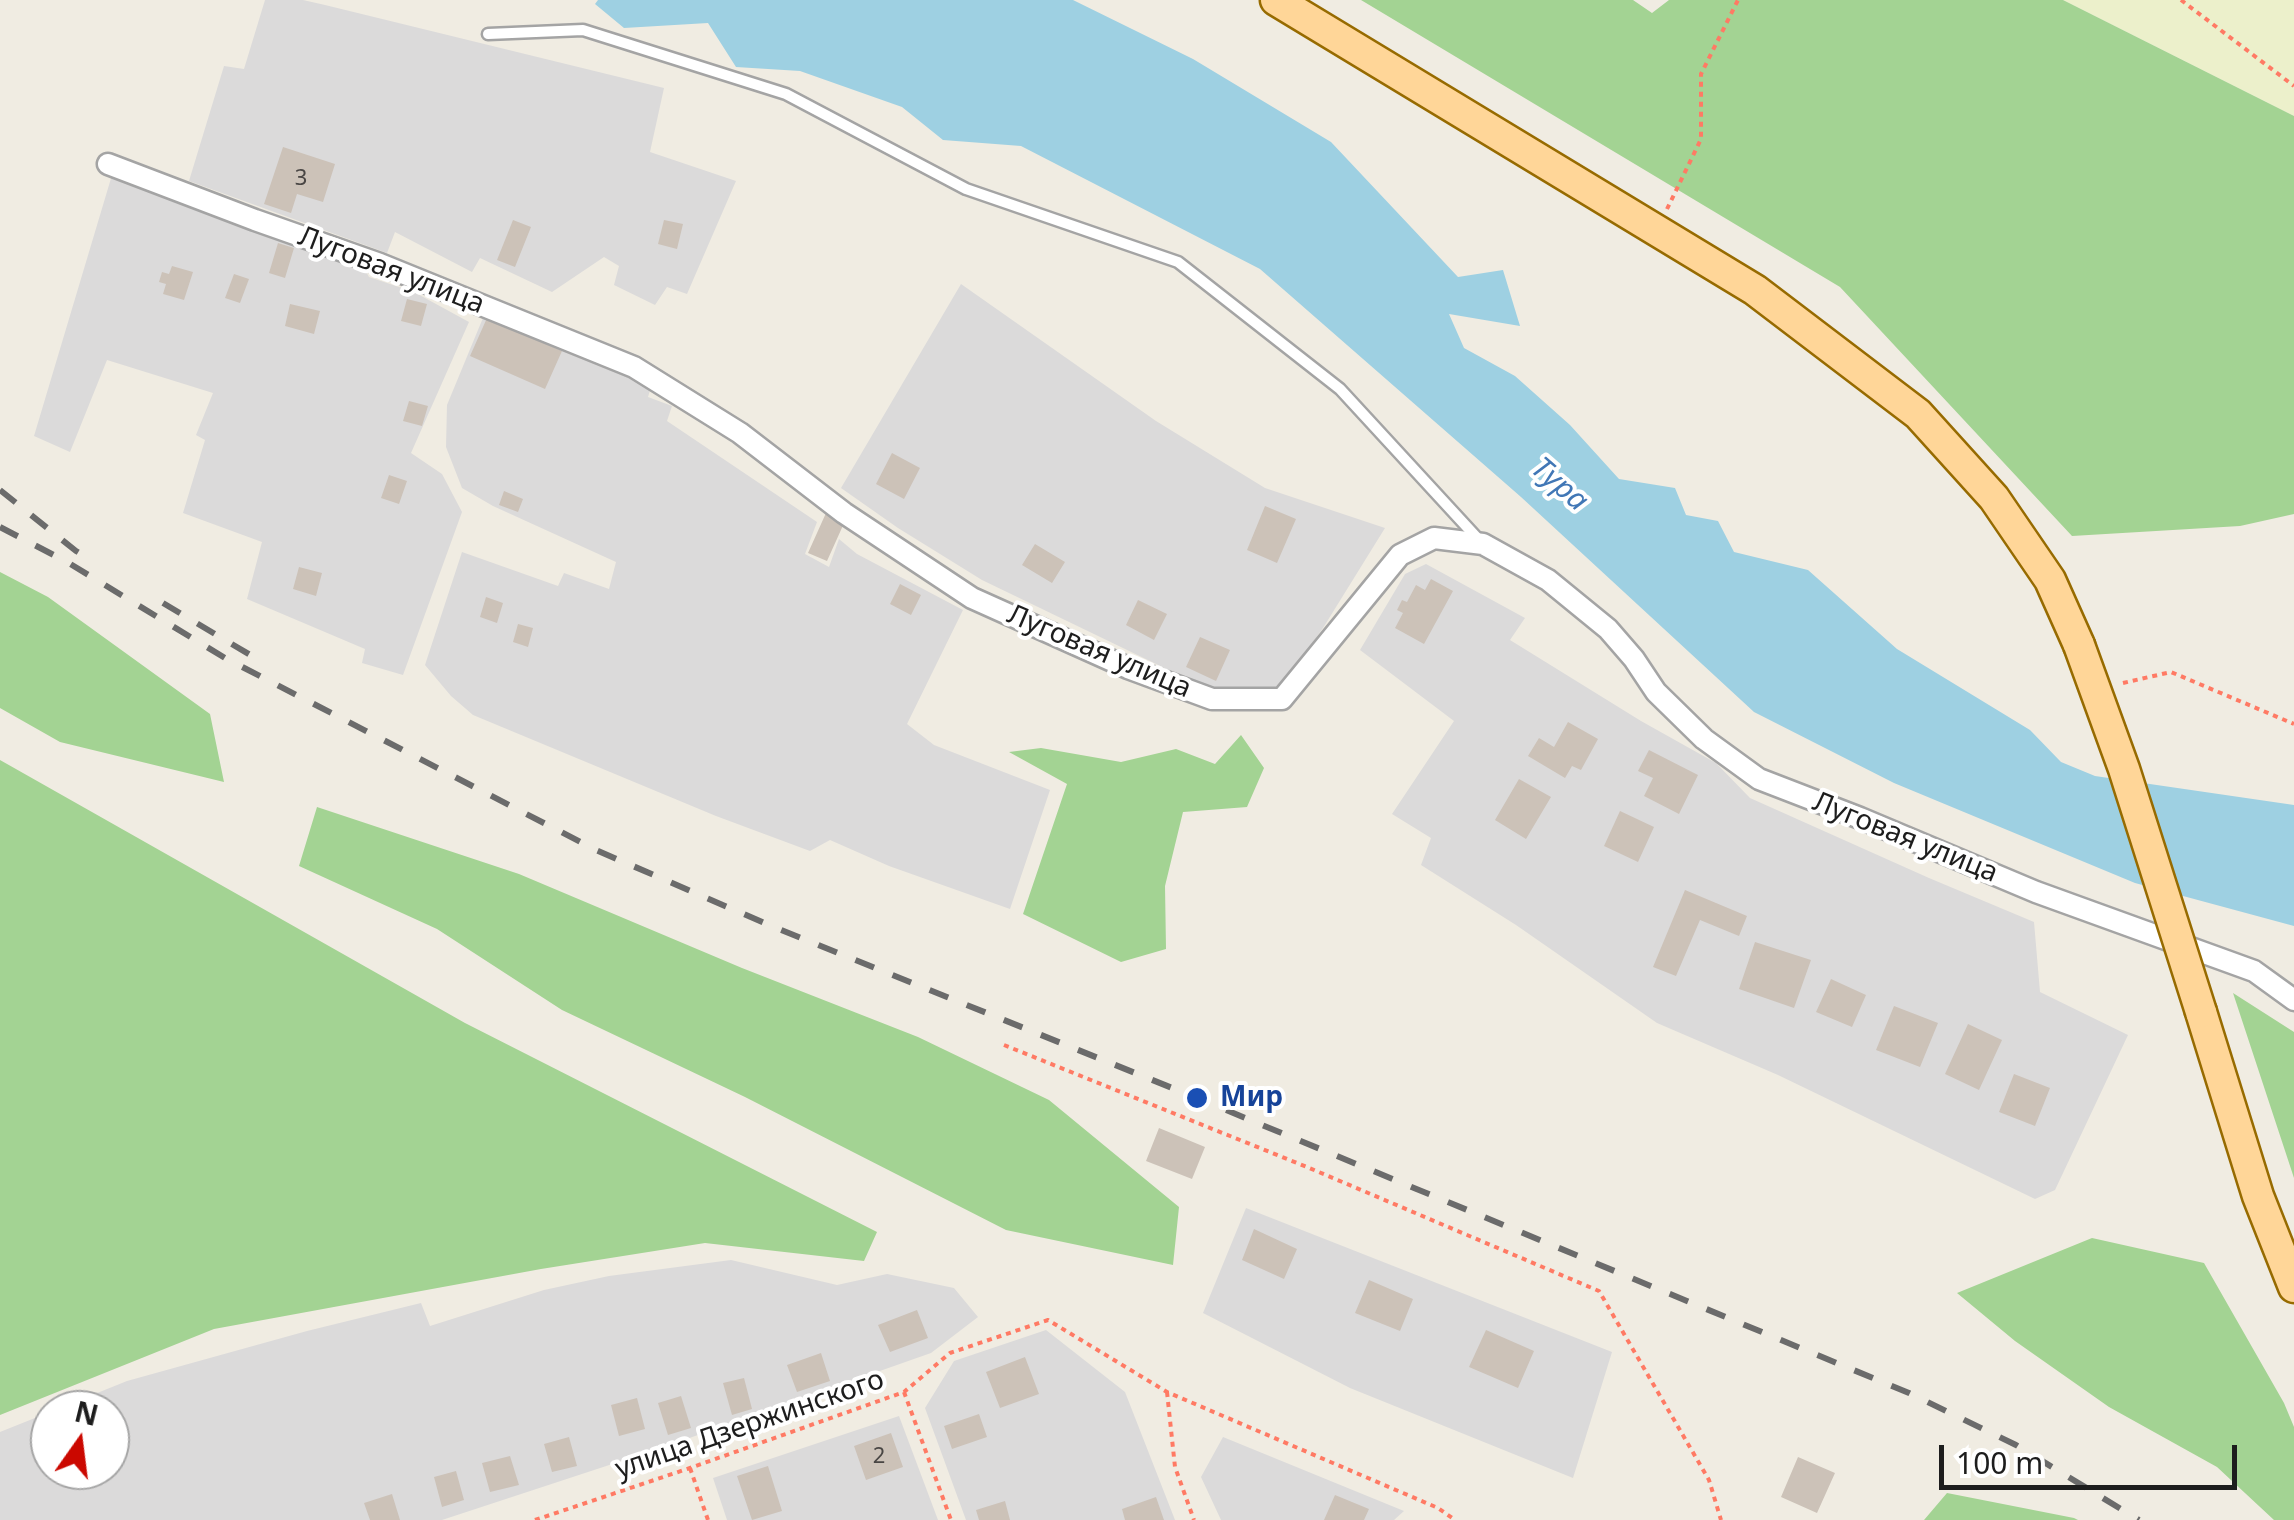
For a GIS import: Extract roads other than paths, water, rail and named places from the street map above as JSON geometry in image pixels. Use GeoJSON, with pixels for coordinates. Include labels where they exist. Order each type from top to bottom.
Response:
{"type":"FeatureCollection","features":[{"type":"Feature","properties":{"kind":"main road"},"geometry":{"type":"LineString","coordinates":[[1276,0],[1755,290],[1918,414],[1994,498],[2050,580],[2079,645],[2124,768],[2258,1196],[2294,1287]]}},
{"type":"Feature","properties":{"kind":"street","name":"Луговая улица"},"geometry":{"type":"LineString","coordinates":[[108,164],[380,264],[634,368],[740,433],[844,514],[972,598],[1128,668],[1212,698],[1282,699],[1400,555],[1434,538],[1483,544],[1548,580],[1608,629],[1656,692],[1704,739],[1759,779],[2036,892],[2254,971],[2294,1000]]}},
{"type":"Feature","properties":{"kind":"lane"},"geometry":{"type":"LineString","coordinates":[[488,34],[583,30],[786,94],[966,189],[1178,262],[1340,389],[1483,544]]}},
{"type":"Feature","properties":{"kind":"water","name":"Тура"},"geometry":{"type":"Polygon","coordinates":[[[598,0],[1073,0],[1193,59],[1331,142],[1458,277],[1503,270],[1520,326],[1449,314],[1464,348],[1515,376],[1570,425],[1619,479],[1675,488],[1686,515],[1718,521],[1734,552],[1808,570],[1897,649],[2030,730],[2061,762],[2095,776],[2294,805],[2294,926],[2135,883],[1894,783],[1754,712],[1521,497],[1260,269],[1021,146],[943,140],[902,107],[800,71],[736,67],[708,23],[624,28],[595,4],[598,0]]]}},
{"type":"Feature","properties":{"kind":"railway"},"geometry":{"type":"LineString","coordinates":[[0,490],[95,562]]}},
{"type":"Feature","properties":{"kind":"railway"},"geometry":{"type":"LineString","coordinates":[[0,527],[67,562],[225,658],[596,850],[769,925],[1909,1393],[2016,1445],[2139,1520]]}},
{"type":"Feature","properties":{"kind":"railway"},"geometry":{"type":"LineString","coordinates":[[163,603],[262,662]]}},
{"type":"Feature","properties":{"kind":"place","name":"Мир"},"geometry":{"type":"Point","coordinates":[1197,1098]}}]}
